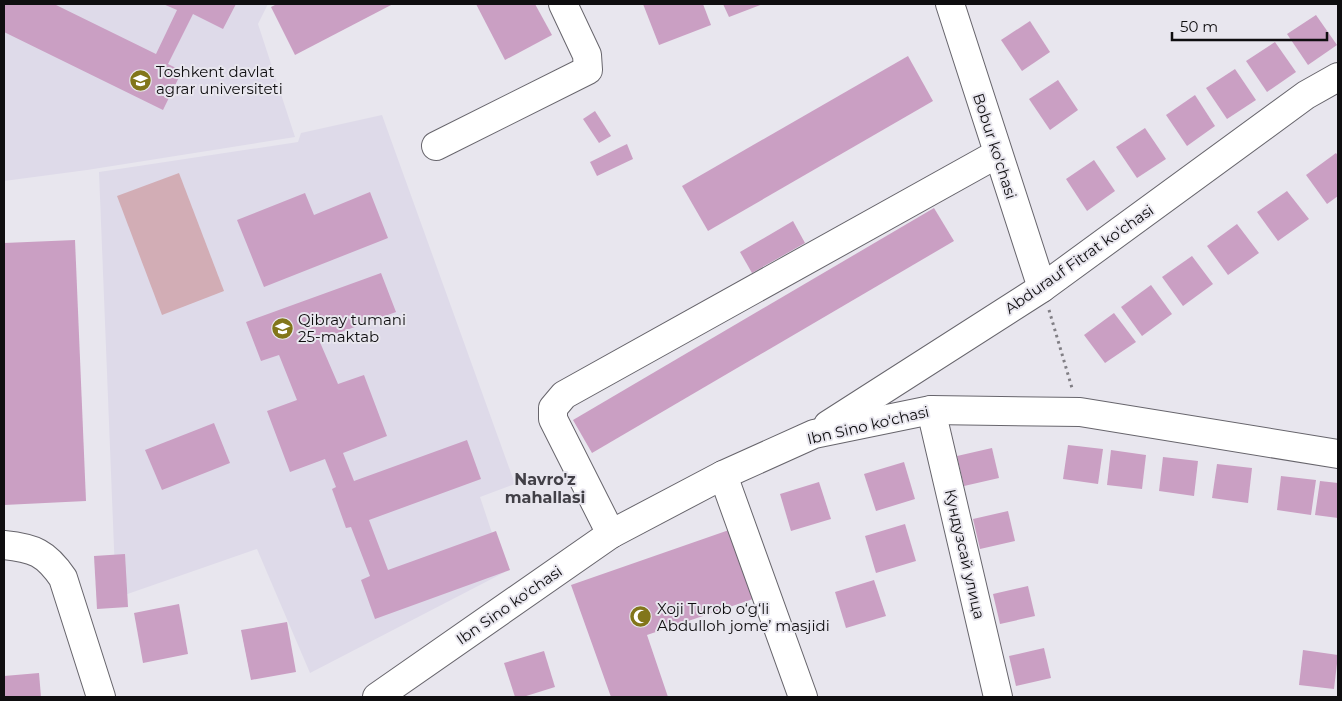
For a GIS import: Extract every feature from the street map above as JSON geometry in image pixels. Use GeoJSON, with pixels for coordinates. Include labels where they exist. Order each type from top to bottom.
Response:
{"type":"FeatureCollection","features":[{"type":"Feature","properties":{"kind":"street"},"geometry":{"type":"LineString","coordinates":[[436,146],[588,70],[587,55],[563,4]]}},
{"type":"Feature","properties":{"kind":"street","name":"Bobur ko'chasi"},"geometry":{"type":"LineString","coordinates":[[950,4],[997,154],[1042,288]]}},
{"type":"Feature","properties":{"kind":"street","name":"Abdurauf Fitrat ko'chasi"},"geometry":{"type":"LineString","coordinates":[[814,434],[1042,288],[1306,96],[1338,77]]}},
{"type":"Feature","properties":{"kind":"street"},"geometry":{"type":"LineString","coordinates":[[611,534],[554,419],[553,408],[564,395],[997,154]]}},
{"type":"Feature","properties":{"kind":"street","name":"Ibn Sino ko'chasi"},"geometry":{"type":"LineString","coordinates":[[377,697],[611,534],[723,475],[814,434],[931,410],[1080,412],[1338,454]]}},
{"type":"Feature","properties":{"kind":"street","name":"Кундузсай улица"},"geometry":{"type":"LineString","coordinates":[[931,410],[998,697]]}},
{"type":"Feature","properties":{"kind":"street"},"geometry":{"type":"LineString","coordinates":[[723,475],[803,697]]}},
{"type":"Feature","properties":{"kind":"street"},"geometry":{"type":"LineString","coordinates":[[4,545],[24,547],[39,553],[52,562],[63,578],[101,697]]}},
{"type":"Feature","properties":{"kind":"path"},"geometry":{"type":"LineString","coordinates":[[1042,288],[1080,412]]}},
{"type":"Feature","properties":{"kind":"shaded area","name":"Toshkent davlat agrar universiteti"},"geometry":{"type":"Polygon","coordinates":[[[4,4],[268,4],[258,24],[295,137],[87,170],[4,181],[4,4]]]}},
{"type":"Feature","properties":{"kind":"shaded area","name":"Qibray tumani 25-maktab"},"geometry":{"type":"Polygon","coordinates":[[[382,115],[515,484],[480,497],[505,572],[310,673],[257,549],[116,598],[99,172],[298,142],[301,133],[382,115]]]}},
{"type":"Feature","properties":{"kind":"shaded area"},"geometry":{"type":"Polygon","coordinates":[[[179,173],[224,291],[162,315],[117,196],[179,173]]]}},
{"type":"Feature","properties":{"kind":"building"},"geometry":{"type":"Polygon","coordinates":[[[4,4],[54,4],[156,54],[177,10],[163,4],[236,4],[223,29],[193,14],[168,64],[182,71],[163,110],[4,32],[4,4]]]}},
{"type":"Feature","properties":{"kind":"building"},"geometry":{"type":"Polygon","coordinates":[[[277,4],[393,4],[295,55],[271,7],[277,4]]]}},
{"type":"Feature","properties":{"kind":"building"},"geometry":{"type":"Polygon","coordinates":[[[476,4],[535,4],[552,35],[505,60],[476,4]]]}},
{"type":"Feature","properties":{"kind":"building"},"geometry":{"type":"Polygon","coordinates":[[[643,4],[703,4],[711,25],[659,45],[643,4]]]}},
{"type":"Feature","properties":{"kind":"building"},"geometry":{"type":"Polygon","coordinates":[[[723,4],[763,4],[729,17],[723,4]]]}},
{"type":"Feature","properties":{"kind":"building"},"geometry":{"type":"Polygon","coordinates":[[[1316,15],[1337,45],[1308,65],[1287,34],[1316,15]]]}},
{"type":"Feature","properties":{"kind":"building"},"geometry":{"type":"Polygon","coordinates":[[[1030,21],[1050,52],[1022,71],[1001,40],[1030,21]]]}},
{"type":"Feature","properties":{"kind":"building"},"geometry":{"type":"Polygon","coordinates":[[[1275,42],[1296,72],[1267,92],[1246,61],[1275,42]]]}},
{"type":"Feature","properties":{"kind":"building"},"geometry":{"type":"Polygon","coordinates":[[[908,56],[933,101],[708,231],[682,186],[908,56]]]}},
{"type":"Feature","properties":{"kind":"building"},"geometry":{"type":"Polygon","coordinates":[[[1235,69],[1256,100],[1227,119],[1206,88],[1235,69]]]}},
{"type":"Feature","properties":{"kind":"building"},"geometry":{"type":"Polygon","coordinates":[[[1058,80],[1078,110],[1050,130],[1029,99],[1058,80]]]}},
{"type":"Feature","properties":{"kind":"building"},"geometry":{"type":"Polygon","coordinates":[[[1195,95],[1215,126],[1187,146],[1166,115],[1195,95]]]}},
{"type":"Feature","properties":{"kind":"building"},"geometry":{"type":"Polygon","coordinates":[[[595,111],[611,136],[599,143],[583,119],[595,111]]]}},
{"type":"Feature","properties":{"kind":"building"},"geometry":{"type":"Polygon","coordinates":[[[1145,128],[1166,159],[1137,178],[1116,147],[1145,128]]]}},
{"type":"Feature","properties":{"kind":"building"},"geometry":{"type":"Polygon","coordinates":[[[627,144],[633,159],[597,176],[590,162],[627,144]]]}},
{"type":"Feature","properties":{"kind":"building"},"geometry":{"type":"Polygon","coordinates":[[[1336,153],[1338,156],[1338,196],[1327,204],[1306,175],[1336,153]]]}},
{"type":"Feature","properties":{"kind":"building"},"geometry":{"type":"Polygon","coordinates":[[[1094,160],[1115,191],[1087,211],[1066,179],[1094,160]]]}},
{"type":"Feature","properties":{"kind":"building"},"geometry":{"type":"Polygon","coordinates":[[[1287,191],[1309,219],[1278,241],[1257,212],[1287,191]]]}},
{"type":"Feature","properties":{"kind":"building"},"geometry":{"type":"Polygon","coordinates":[[[370,192],[388,238],[264,287],[237,220],[305,193],[314,215],[370,192]]]}},
{"type":"Feature","properties":{"kind":"building"},"geometry":{"type":"Polygon","coordinates":[[[934,208],[954,241],[592,453],[573,420],[934,208]]]}},
{"type":"Feature","properties":{"kind":"building"},"geometry":{"type":"Polygon","coordinates":[[[793,221],[805,243],[752,273],[740,252],[793,221]]]}},
{"type":"Feature","properties":{"kind":"building"},"geometry":{"type":"Polygon","coordinates":[[[1237,224],[1259,253],[1228,275],[1207,246],[1237,224]]]}},
{"type":"Feature","properties":{"kind":"building"},"geometry":{"type":"Polygon","coordinates":[[[75,240],[86,501],[4,505],[4,243],[75,240]]]}},
{"type":"Feature","properties":{"kind":"building"},"geometry":{"type":"Polygon","coordinates":[[[1192,256],[1213,284],[1183,306],[1162,277],[1192,256]]]}},
{"type":"Feature","properties":{"kind":"building"},"geometry":{"type":"Polygon","coordinates":[[[381,273],[396,312],[319,340],[338,384],[364,375],[387,436],[343,453],[354,481],[467,440],[481,479],[369,520],[388,570],[496,531],[510,570],[375,619],[361,580],[370,576],[351,527],[346,528],[332,489],[336,487],[325,459],[290,472],[267,411],[297,400],[279,355],[261,361],[246,322],[381,273]]]}},
{"type":"Feature","properties":{"kind":"building"},"geometry":{"type":"Polygon","coordinates":[[[1151,285],[1172,314],[1142,336],[1121,307],[1151,285]]]}},
{"type":"Feature","properties":{"kind":"building"},"geometry":{"type":"Polygon","coordinates":[[[1114,313],[1136,342],[1105,363],[1084,335],[1114,313]]]}},
{"type":"Feature","properties":{"kind":"building"},"geometry":{"type":"Polygon","coordinates":[[[214,423],[230,463],[162,490],[145,450],[214,423]]]}},
{"type":"Feature","properties":{"kind":"building"},"geometry":{"type":"Polygon","coordinates":[[[1068,445],[1103,449],[1098,484],[1063,479],[1068,445]]]}},
{"type":"Feature","properties":{"kind":"building"},"geometry":{"type":"Polygon","coordinates":[[[992,448],[999,478],[964,486],[957,456],[992,448]]]}},
{"type":"Feature","properties":{"kind":"building"},"geometry":{"type":"Polygon","coordinates":[[[1111,450],[1146,455],[1142,489],[1107,485],[1111,450]]]}},
{"type":"Feature","properties":{"kind":"building"},"geometry":{"type":"Polygon","coordinates":[[[1163,457],[1198,461],[1194,496],[1159,491],[1163,457]]]}},
{"type":"Feature","properties":{"kind":"building"},"geometry":{"type":"Polygon","coordinates":[[[904,462],[915,499],[876,511],[864,474],[904,462]]]}},
{"type":"Feature","properties":{"kind":"building"},"geometry":{"type":"Polygon","coordinates":[[[1217,464],[1252,468],[1248,503],[1212,498],[1217,464]]]}},
{"type":"Feature","properties":{"kind":"building"},"geometry":{"type":"Polygon","coordinates":[[[1281,476],[1316,480],[1311,515],[1277,510],[1281,476]]]}},
{"type":"Feature","properties":{"kind":"building"},"geometry":{"type":"Polygon","coordinates":[[[1320,481],[1338,483],[1338,518],[1315,515],[1320,481]]]}},
{"type":"Feature","properties":{"kind":"building"},"geometry":{"type":"Polygon","coordinates":[[[819,482],[831,519],[791,531],[780,494],[819,482]]]}},
{"type":"Feature","properties":{"kind":"building"},"geometry":{"type":"Polygon","coordinates":[[[1008,511],[1015,541],[980,549],[973,519],[1008,511]]]}},
{"type":"Feature","properties":{"kind":"building"},"geometry":{"type":"Polygon","coordinates":[[[905,524],[916,561],[876,573],[865,536],[905,524]]]}},
{"type":"Feature","properties":{"kind":"building","name":"Xoji Turob o‘g‘li Abdulloh jome’ masjidi"},"geometry":{"type":"Polygon","coordinates":[[[729,530],[753,599],[647,635],[668,697],[611,697],[571,585],[729,530]]]}},
{"type":"Feature","properties":{"kind":"building"},"geometry":{"type":"Polygon","coordinates":[[[125,554],[128,607],[97,609],[94,556],[125,554]]]}},
{"type":"Feature","properties":{"kind":"building"},"geometry":{"type":"Polygon","coordinates":[[[874,580],[886,616],[846,628],[835,592],[874,580]]]}},
{"type":"Feature","properties":{"kind":"building"},"geometry":{"type":"Polygon","coordinates":[[[1028,586],[1035,616],[1000,624],[993,594],[1028,586]]]}},
{"type":"Feature","properties":{"kind":"building"},"geometry":{"type":"Polygon","coordinates":[[[179,604],[188,654],[143,663],[134,613],[179,604]]]}},
{"type":"Feature","properties":{"kind":"building"},"geometry":{"type":"Polygon","coordinates":[[[287,622],[296,672],[251,680],[241,630],[287,622]]]}},
{"type":"Feature","properties":{"kind":"building"},"geometry":{"type":"Polygon","coordinates":[[[1044,648],[1051,678],[1016,686],[1009,656],[1044,648]]]}},
{"type":"Feature","properties":{"kind":"building"},"geometry":{"type":"Polygon","coordinates":[[[1303,650],[1338,655],[1334,689],[1299,685],[1303,650]]]}},
{"type":"Feature","properties":{"kind":"building"},"geometry":{"type":"Polygon","coordinates":[[[544,651],[555,687],[523,697],[515,697],[504,663],[544,651]]]}},
{"type":"Feature","properties":{"kind":"building"},"geometry":{"type":"Polygon","coordinates":[[[39,673],[41,697],[4,697],[4,676],[39,673]]]}},
{"type":"Feature","properties":{"kind":"place","name":"Toshkent davlat agrar universiteti"},"geometry":{"type":"Point","coordinates":[140,80]}},
{"type":"Feature","properties":{"kind":"place","name":"Qibray tumani 25-maktab"},"geometry":{"type":"Point","coordinates":[282,328]}},
{"type":"Feature","properties":{"kind":"place","name":"Xoji Turob o‘g‘li Abdulloh jome’ masjidi"},"geometry":{"type":"Point","coordinates":[641,617]}},
{"type":"Feature","properties":{"kind":"district","name":"Navro'z mahallasi"},"geometry":{"type":"Point","coordinates":[545,488]}}]}
